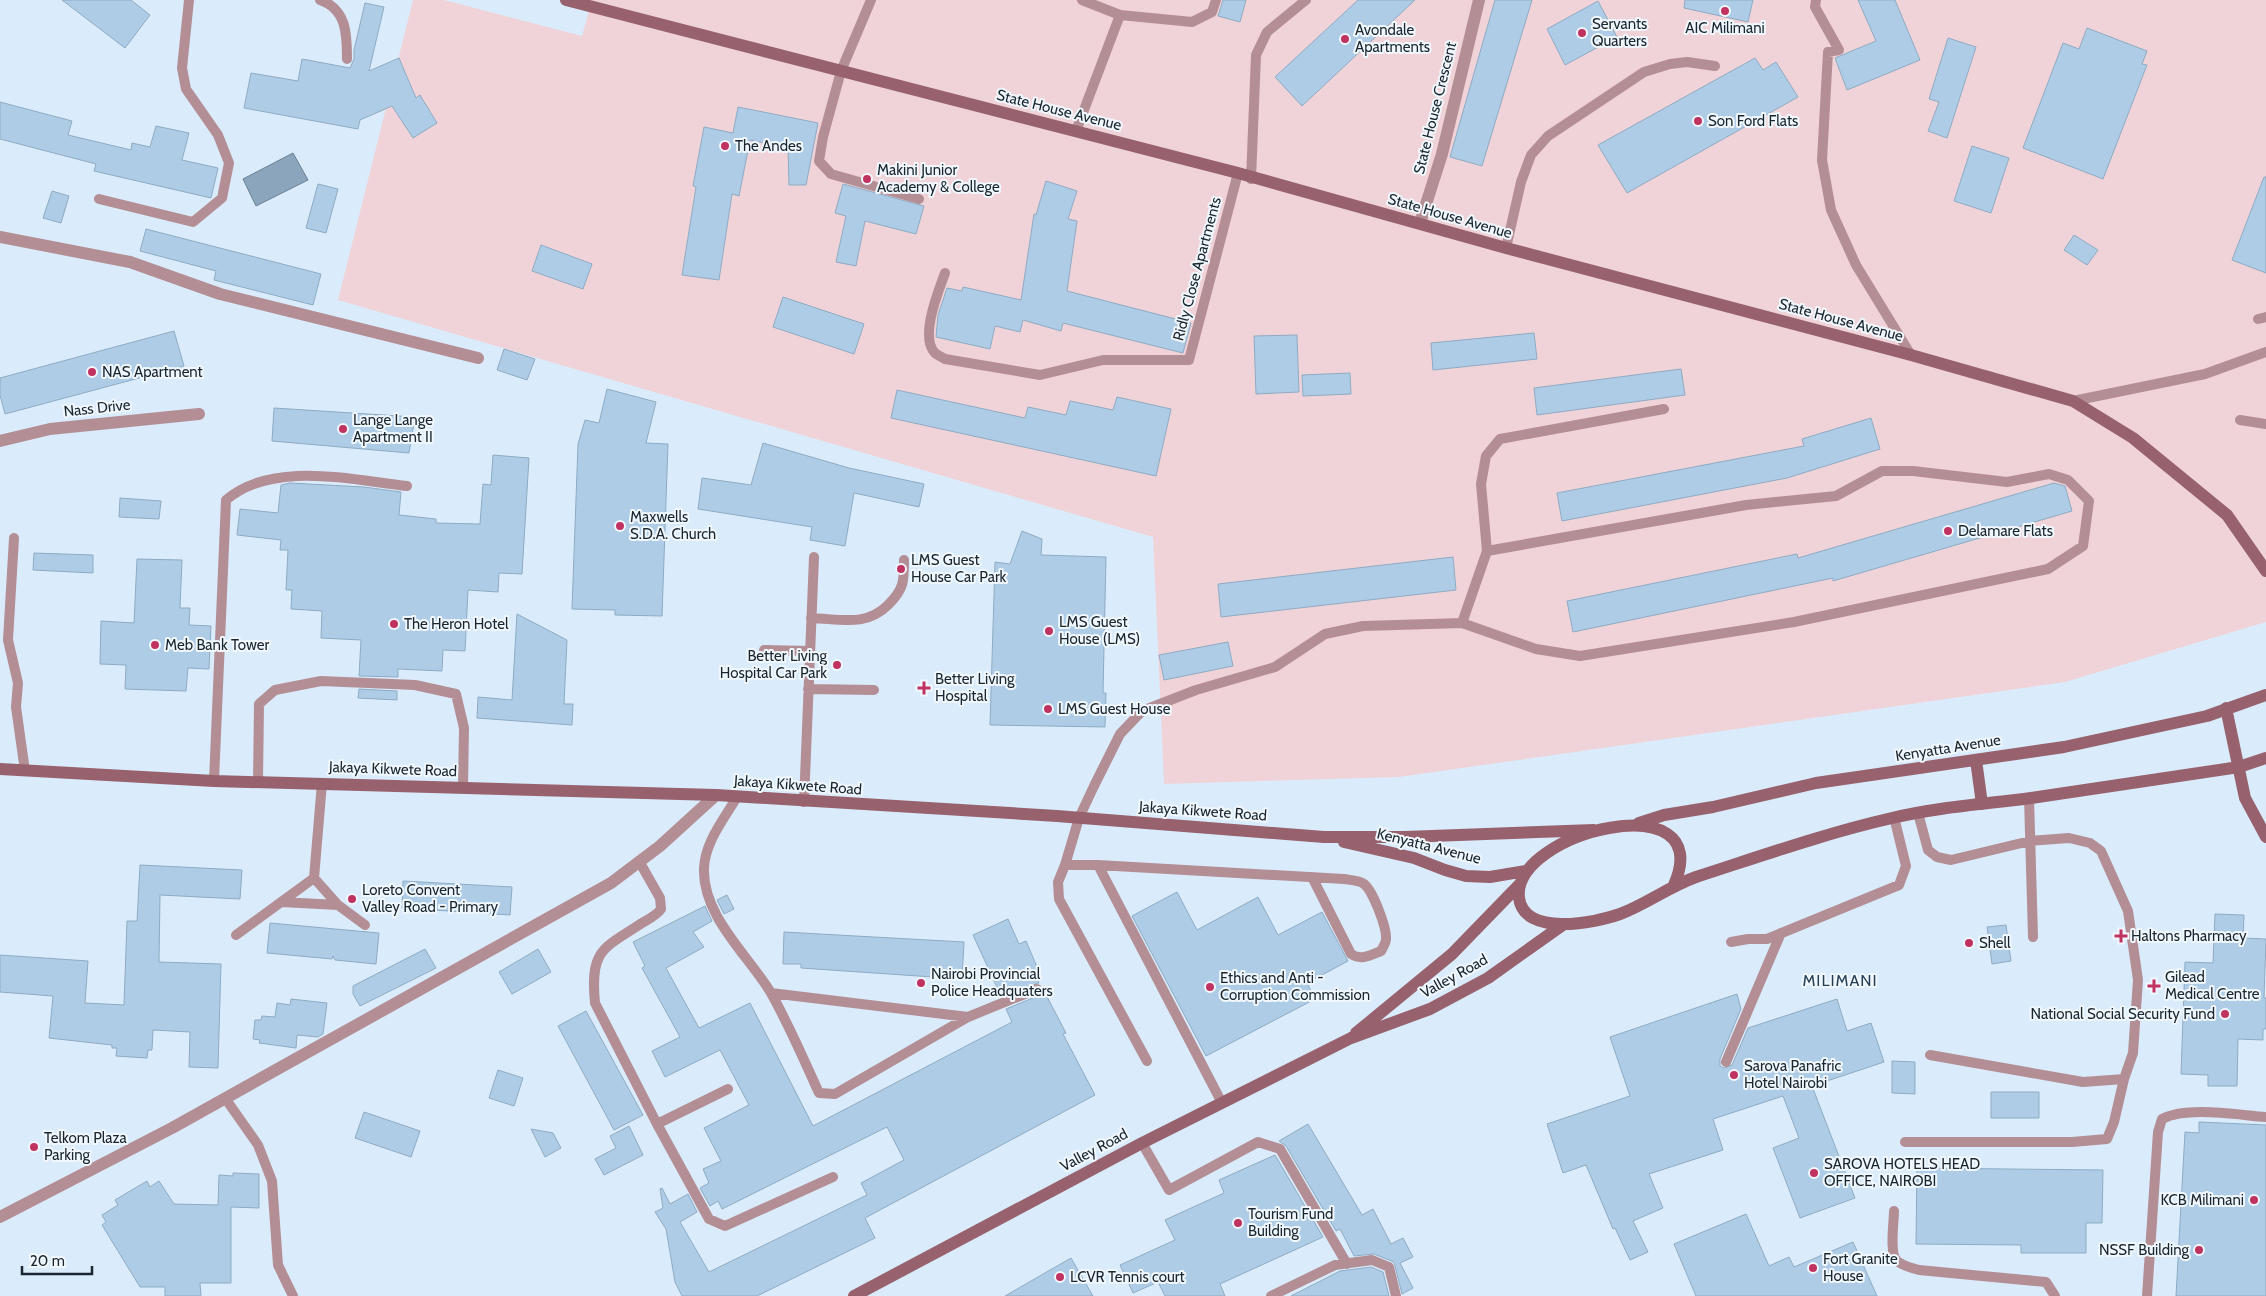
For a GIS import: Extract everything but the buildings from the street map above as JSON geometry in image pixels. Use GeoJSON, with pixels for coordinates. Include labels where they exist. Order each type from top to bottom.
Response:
{"type":"FeatureCollection","features":[{"type":"Feature","properties":{"kind":"main road","name":"State House Avenue"},"geometry":{"type":"LineString","coordinates":[[566,0],[581,2],[1076,131],[2073,400],[2134,438],[2227,515],[2266,571]]}},
{"type":"Feature","properties":{"kind":"main road","name":"Kenyatta Avenue"},"geometry":{"type":"LineString","coordinates":[[1634,825],[1664,816],[1713,807],[1816,783],[2073,745],[2207,716],[2266,695]]}},
{"type":"Feature","properties":{"kind":"main road"},"geometry":{"type":"LineString","coordinates":[[2226,708],[2245,798],[2266,837]]}},
{"type":"Feature","properties":{"kind":"main road"},"geometry":{"type":"LineString","coordinates":[[1519,885],[1519,899],[1524,911],[1532,918],[1542,922],[1564,924],[1590,921],[1619,914],[1644,903],[1674,884],[1806,842],[1894,817],[2239,766],[2266,758]]}},
{"type":"Feature","properties":{"kind":"main road"},"geometry":{"type":"LineString","coordinates":[[1976,760],[1982,804]]}},
{"type":"Feature","properties":{"kind":"main road","name":"Jakaya Kikwete Road"},"geometry":{"type":"LineString","coordinates":[[0,769],[258,782],[716,795],[1079,818],[1324,837],[1405,837],[1594,830]]}},
{"type":"Feature","properties":{"kind":"main road"},"geometry":{"type":"LineString","coordinates":[[1526,871],[1537,860],[1594,830],[1612,826],[1634,825],[1654,828],[1669,835],[1677,845],[1681,864],[1674,884]]}},
{"type":"Feature","properties":{"kind":"main road","name":"Kenyatta Avenue"},"geometry":{"type":"LineString","coordinates":[[1324,837],[1414,858],[1466,876],[1490,877],[1526,871]]}},
{"type":"Feature","properties":{"kind":"main road","name":"Valley Road"},"geometry":{"type":"LineString","coordinates":[[1351,1038],[1452,954],[1519,885],[1526,871]]}},
{"type":"Feature","properties":{"kind":"main road","name":"Valley Road"},"geometry":{"type":"LineString","coordinates":[[854,1296],[1142,1143],[1351,1038],[1430,1009],[1488,978],[1564,924]]}},
{"type":"Feature","properties":{"kind":"street","name":"State House Crescent"},"geometry":{"type":"LineString","coordinates":[[1420,223],[1442,154],[1479,0]]}},
{"type":"Feature","properties":{"kind":"street"},"geometry":{"type":"LineString","coordinates":[[0,237],[130,262],[220,294],[478,358]]}},
{"type":"Feature","properties":{"kind":"street","name":"Nass Drive"},"geometry":{"type":"LineString","coordinates":[[0,441],[50,429],[199,414]]}},
{"type":"Feature","properties":{"kind":"street"},"geometry":{"type":"LineString","coordinates":[[0,1217],[225,1098],[611,883],[660,846],[716,795]]}},
{"type":"Feature","properties":{"kind":"lane"},"geometry":{"type":"LineString","coordinates":[[98,199],[194,222],[222,198],[229,163],[218,135],[186,89],[182,68],[189,0]]}},
{"type":"Feature","properties":{"kind":"lane"},"geometry":{"type":"LineString","coordinates":[[320,0],[337,10],[347,30],[347,59]]}},
{"type":"Feature","properties":{"kind":"lane"},"geometry":{"type":"LineString","coordinates":[[871,0],[841,71],[823,137],[819,161],[831,174],[918,200]]}},
{"type":"Feature","properties":{"kind":"lane"},"geometry":{"type":"LineString","coordinates":[[1082,0],[1120,15],[1192,22],[1212,12],[1216,0]]}},
{"type":"Feature","properties":{"kind":"lane"},"geometry":{"type":"LineString","coordinates":[[1251,178],[1256,56],[1267,32],[1306,0]]}},
{"type":"Feature","properties":{"kind":"lane"},"geometry":{"type":"LineString","coordinates":[[1816,0],[1816,7],[1839,50],[1828,52],[1822,160],[1831,210],[1856,265],[1911,355]]}},
{"type":"Feature","properties":{"kind":"lane"},"geometry":{"type":"LineString","coordinates":[[1076,131],[1120,15]]}},
{"type":"Feature","properties":{"kind":"lane"},"geometry":{"type":"LineString","coordinates":[[1506,248],[1521,182],[1531,155],[1548,136],[1644,72],[1670,64],[1687,62],[1716,66]]}},
{"type":"Feature","properties":{"kind":"lane","name":"Ridly Close Apartments"},"geometry":{"type":"LineString","coordinates":[[945,273],[930,315],[930,344],[934,353],[945,359],[1040,375],[1103,360],[1189,360],[1238,174]]}},
{"type":"Feature","properties":{"kind":"lane"},"geometry":{"type":"LineString","coordinates":[[2073,400],[2205,374],[2266,352]]}},
{"type":"Feature","properties":{"kind":"lane"},"geometry":{"type":"LineString","coordinates":[[1462,622],[1487,551],[1482,484],[1486,456],[1500,439],[1664,409]]}},
{"type":"Feature","properties":{"kind":"lane"},"geometry":{"type":"LineString","coordinates":[[2240,420],[2266,424]]}},
{"type":"Feature","properties":{"kind":"lane"},"geometry":{"type":"LineString","coordinates":[[1148,1061],[1059,899],[1058,882],[1079,818],[1120,734],[1142,711],[1196,690],[1275,667],[1325,634],[1363,626],[1462,622],[1536,649],[1580,656],[1794,622],[2048,569],[2084,546],[2089,501],[2068,480],[2049,474],[2007,482],[1913,471],[1882,471],[1836,496],[1746,505],[1487,551]]}},
{"type":"Feature","properties":{"kind":"lane"},"geometry":{"type":"LineString","coordinates":[[214,780],[226,500],[238,490],[258,481],[284,476],[313,476],[407,486]]}},
{"type":"Feature","properties":{"kind":"lane"},"geometry":{"type":"LineString","coordinates":[[14,538],[8,640],[18,683],[16,707],[26,771]]}},
{"type":"Feature","properties":{"kind":"lane"},"geometry":{"type":"LineString","coordinates":[[804,802],[814,557]]}},
{"type":"Feature","properties":{"kind":"lane"},"geometry":{"type":"LineString","coordinates":[[811,618],[858,620],[871,619],[878,615],[899,594],[902,587],[904,560]]}},
{"type":"Feature","properties":{"kind":"lane"},"geometry":{"type":"LineString","coordinates":[[764,650],[810,651]]}},
{"type":"Feature","properties":{"kind":"lane"},"geometry":{"type":"LineString","coordinates":[[258,782],[260,704],[275,690],[321,681],[415,685],[456,694],[464,728],[463,788]]}},
{"type":"Feature","properties":{"kind":"lane"},"geometry":{"type":"LineString","coordinates":[[808,688],[874,690]]}},
{"type":"Feature","properties":{"kind":"lane"},"geometry":{"type":"LineString","coordinates":[[322,783],[314,878],[338,905],[365,924]]}},
{"type":"Feature","properties":{"kind":"lane"},"geometry":{"type":"LineString","coordinates":[[737,797],[710,842],[706,854],[704,870],[710,899],[724,928],[771,993],[819,1093],[835,1094],[968,1017],[1037,989]]}},
{"type":"Feature","properties":{"kind":"lane"},"geometry":{"type":"LineString","coordinates":[[2029,798],[2034,937]]}},
{"type":"Feature","properties":{"kind":"lane"},"geometry":{"type":"LineString","coordinates":[[1905,1142],[2072,1142],[2106,1139],[2114,1122],[2124,1079],[2133,1053],[2138,980],[2128,911],[2101,851],[2090,843],[2069,838],[2030,841],[1951,860],[1937,857],[1928,850],[1918,813]]}},
{"type":"Feature","properties":{"kind":"lane"},"geometry":{"type":"LineString","coordinates":[[1731,942],[1748,939],[1767,939],[1900,884],[1906,866],[1894,817]]}},
{"type":"Feature","properties":{"kind":"lane"},"geometry":{"type":"LineString","coordinates":[[639,861],[660,898],[662,909],[603,949],[597,961],[593,980],[595,1002],[657,1124],[709,1219],[725,1226],[833,1177]]}},
{"type":"Feature","properties":{"kind":"lane"},"geometry":{"type":"LineString","coordinates":[[1065,865],[1098,865],[1312,877],[1344,879],[1364,884],[1374,900],[1385,926],[1386,940],[1382,950],[1367,957],[1356,958],[1351,954],[1312,877]]}},
{"type":"Feature","properties":{"kind":"lane"},"geometry":{"type":"LineString","coordinates":[[1098,865],[1222,1103]]}},
{"type":"Feature","properties":{"kind":"lane"},"geometry":{"type":"LineString","coordinates":[[236,935],[314,878]]}},
{"type":"Feature","properties":{"kind":"lane"},"geometry":{"type":"LineString","coordinates":[[281,902],[338,905]]}},
{"type":"Feature","properties":{"kind":"lane"},"geometry":{"type":"LineString","coordinates":[[1726,1062],[1782,933]]}},
{"type":"Feature","properties":{"kind":"lane"},"geometry":{"type":"LineString","coordinates":[[771,993],[968,1017]]}},
{"type":"Feature","properties":{"kind":"lane"},"geometry":{"type":"LineString","coordinates":[[1930,1055],[2083,1082],[2124,1079]]}},
{"type":"Feature","properties":{"kind":"lane"},"geometry":{"type":"LineString","coordinates":[[657,1124],[728,1089]]}},
{"type":"Feature","properties":{"kind":"lane"},"geometry":{"type":"LineString","coordinates":[[225,1098],[258,1145],[272,1182],[278,1264],[293,1296]]}},
{"type":"Feature","properties":{"kind":"lane"},"geometry":{"type":"LineString","coordinates":[[2147,1296],[2158,1132],[2162,1119],[2171,1115],[2188,1113],[2266,1117]]}},
{"type":"Feature","properties":{"kind":"lane"},"geometry":{"type":"LineString","coordinates":[[1142,1143],[1169,1190],[1258,1142],[1280,1149],[1347,1264]]}},
{"type":"Feature","properties":{"kind":"lane"},"geometry":{"type":"LineString","coordinates":[[1894,1211],[1892,1252],[1896,1260],[1905,1266],[1919,1270],[2046,1282],[2055,1296]]}},
{"type":"Feature","properties":{"kind":"lane"},"geometry":{"type":"LineString","coordinates":[[1271,1296],[1335,1265],[1372,1260],[1389,1267],[1396,1296]]}},
{"type":"Feature","properties":{"kind":"shaded area"},"geometry":{"type":"Polygon","coordinates":[[[413,0],[444,0],[582,36],[592,0],[2266,0],[2266,622],[2065,682],[1399,777],[1164,784],[1153,537],[338,300],[413,0]]]}},
{"type":"Feature","properties":{"kind":"water"},"geometry":{"type":"Polygon","coordinates":[[[293,153],[308,180],[256,206],[243,179],[293,153]]]}},
{"type":"Feature","properties":{"kind":"place","name":"AIC Milimani"},"geometry":{"type":"Point","coordinates":[1725,11]}},
{"type":"Feature","properties":{"kind":"place","name":"Servants Quarters"},"geometry":{"type":"Point","coordinates":[1582,33]}},
{"type":"Feature","properties":{"kind":"place","name":"Avondale Apartments"},"geometry":{"type":"Point","coordinates":[1345,39]}},
{"type":"Feature","properties":{"kind":"place","name":"Son Ford Flats"},"geometry":{"type":"Point","coordinates":[1698,121]}},
{"type":"Feature","properties":{"kind":"place","name":"The Andes"},"geometry":{"type":"Point","coordinates":[725,146]}},
{"type":"Feature","properties":{"kind":"place","name":"Makini Junior Academy & College"},"geometry":{"type":"Point","coordinates":[867,179]}},
{"type":"Feature","properties":{"kind":"place","name":"NAS Apartment"},"geometry":{"type":"Point","coordinates":[92,372]}},
{"type":"Feature","properties":{"kind":"place","name":"Lange Lange Apartment II"},"geometry":{"type":"Point","coordinates":[343,429]}},
{"type":"Feature","properties":{"kind":"place","name":"Maxwells S.D.A. Church"},"geometry":{"type":"Point","coordinates":[620,526]}},
{"type":"Feature","properties":{"kind":"place","name":"Delamare Flats"},"geometry":{"type":"Point","coordinates":[1948,531]}},
{"type":"Feature","properties":{"kind":"place","name":"LMS Guest House Car Park"},"geometry":{"type":"Point","coordinates":[901,569]}},
{"type":"Feature","properties":{"kind":"place","name":"The Heron Hotel"},"geometry":{"type":"Point","coordinates":[394,624]}},
{"type":"Feature","properties":{"kind":"place","name":"LMS Guest House (LMS)"},"geometry":{"type":"Point","coordinates":[1049,631]}},
{"type":"Feature","properties":{"kind":"place","name":"Meb Bank Tower"},"geometry":{"type":"Point","coordinates":[155,645]}},
{"type":"Feature","properties":{"kind":"place","name":"Better Living Hospital Car Park"},"geometry":{"type":"Point","coordinates":[837,665]}},
{"type":"Feature","properties":{"kind":"place","name":"Better Living Hospital"},"geometry":{"type":"Point","coordinates":[924,688]}},
{"type":"Feature","properties":{"kind":"place","name":"LMS Guest House"},"geometry":{"type":"Point","coordinates":[1048,709]}},
{"type":"Feature","properties":{"kind":"place","name":"Loreto Convent Valley Road - Primary"},"geometry":{"type":"Point","coordinates":[352,899]}},
{"type":"Feature","properties":{"kind":"place","name":"Haltons Pharmacy"},"geometry":{"type":"Point","coordinates":[2121,936]}},
{"type":"Feature","properties":{"kind":"place","name":"Shell"},"geometry":{"type":"Point","coordinates":[1969,943]}},
{"type":"Feature","properties":{"kind":"place","name":"Nairobi Provincial Police Headquaters"},"geometry":{"type":"Point","coordinates":[921,983]}},
{"type":"Feature","properties":{"kind":"place","name":"Gilead Medical Centre"},"geometry":{"type":"Point","coordinates":[2154,986]}},
{"type":"Feature","properties":{"kind":"place","name":"Ethics and Anti - Corruption Commission"},"geometry":{"type":"Point","coordinates":[1210,987]}},
{"type":"Feature","properties":{"kind":"place","name":"National Social Security Fund"},"geometry":{"type":"Point","coordinates":[2225,1014]}},
{"type":"Feature","properties":{"kind":"place","name":"Sarova Panafric Hotel Nairobi"},"geometry":{"type":"Point","coordinates":[1734,1075]}},
{"type":"Feature","properties":{"kind":"place","name":"Telkom Plaza Parking"},"geometry":{"type":"Point","coordinates":[34,1147]}},
{"type":"Feature","properties":{"kind":"place","name":"SAROVA HOTELS HEAD OFFICE, NAIROBI"},"geometry":{"type":"Point","coordinates":[1814,1173]}},
{"type":"Feature","properties":{"kind":"place","name":"KCB Milimani"},"geometry":{"type":"Point","coordinates":[2254,1200]}},
{"type":"Feature","properties":{"kind":"place","name":"Tourism Fund Building"},"geometry":{"type":"Point","coordinates":[1238,1223]}},
{"type":"Feature","properties":{"kind":"place","name":"NSSF Building"},"geometry":{"type":"Point","coordinates":[2199,1250]}},
{"type":"Feature","properties":{"kind":"place","name":"Fort Granite House"},"geometry":{"type":"Point","coordinates":[1813,1268]}},
{"type":"Feature","properties":{"kind":"place","name":"LCVR Tennis court"},"geometry":{"type":"Point","coordinates":[1060,1277]}},
{"type":"Feature","properties":{"kind":"district","name":"MILIMANI"},"geometry":{"type":"Point","coordinates":[1840,980]}}]}
